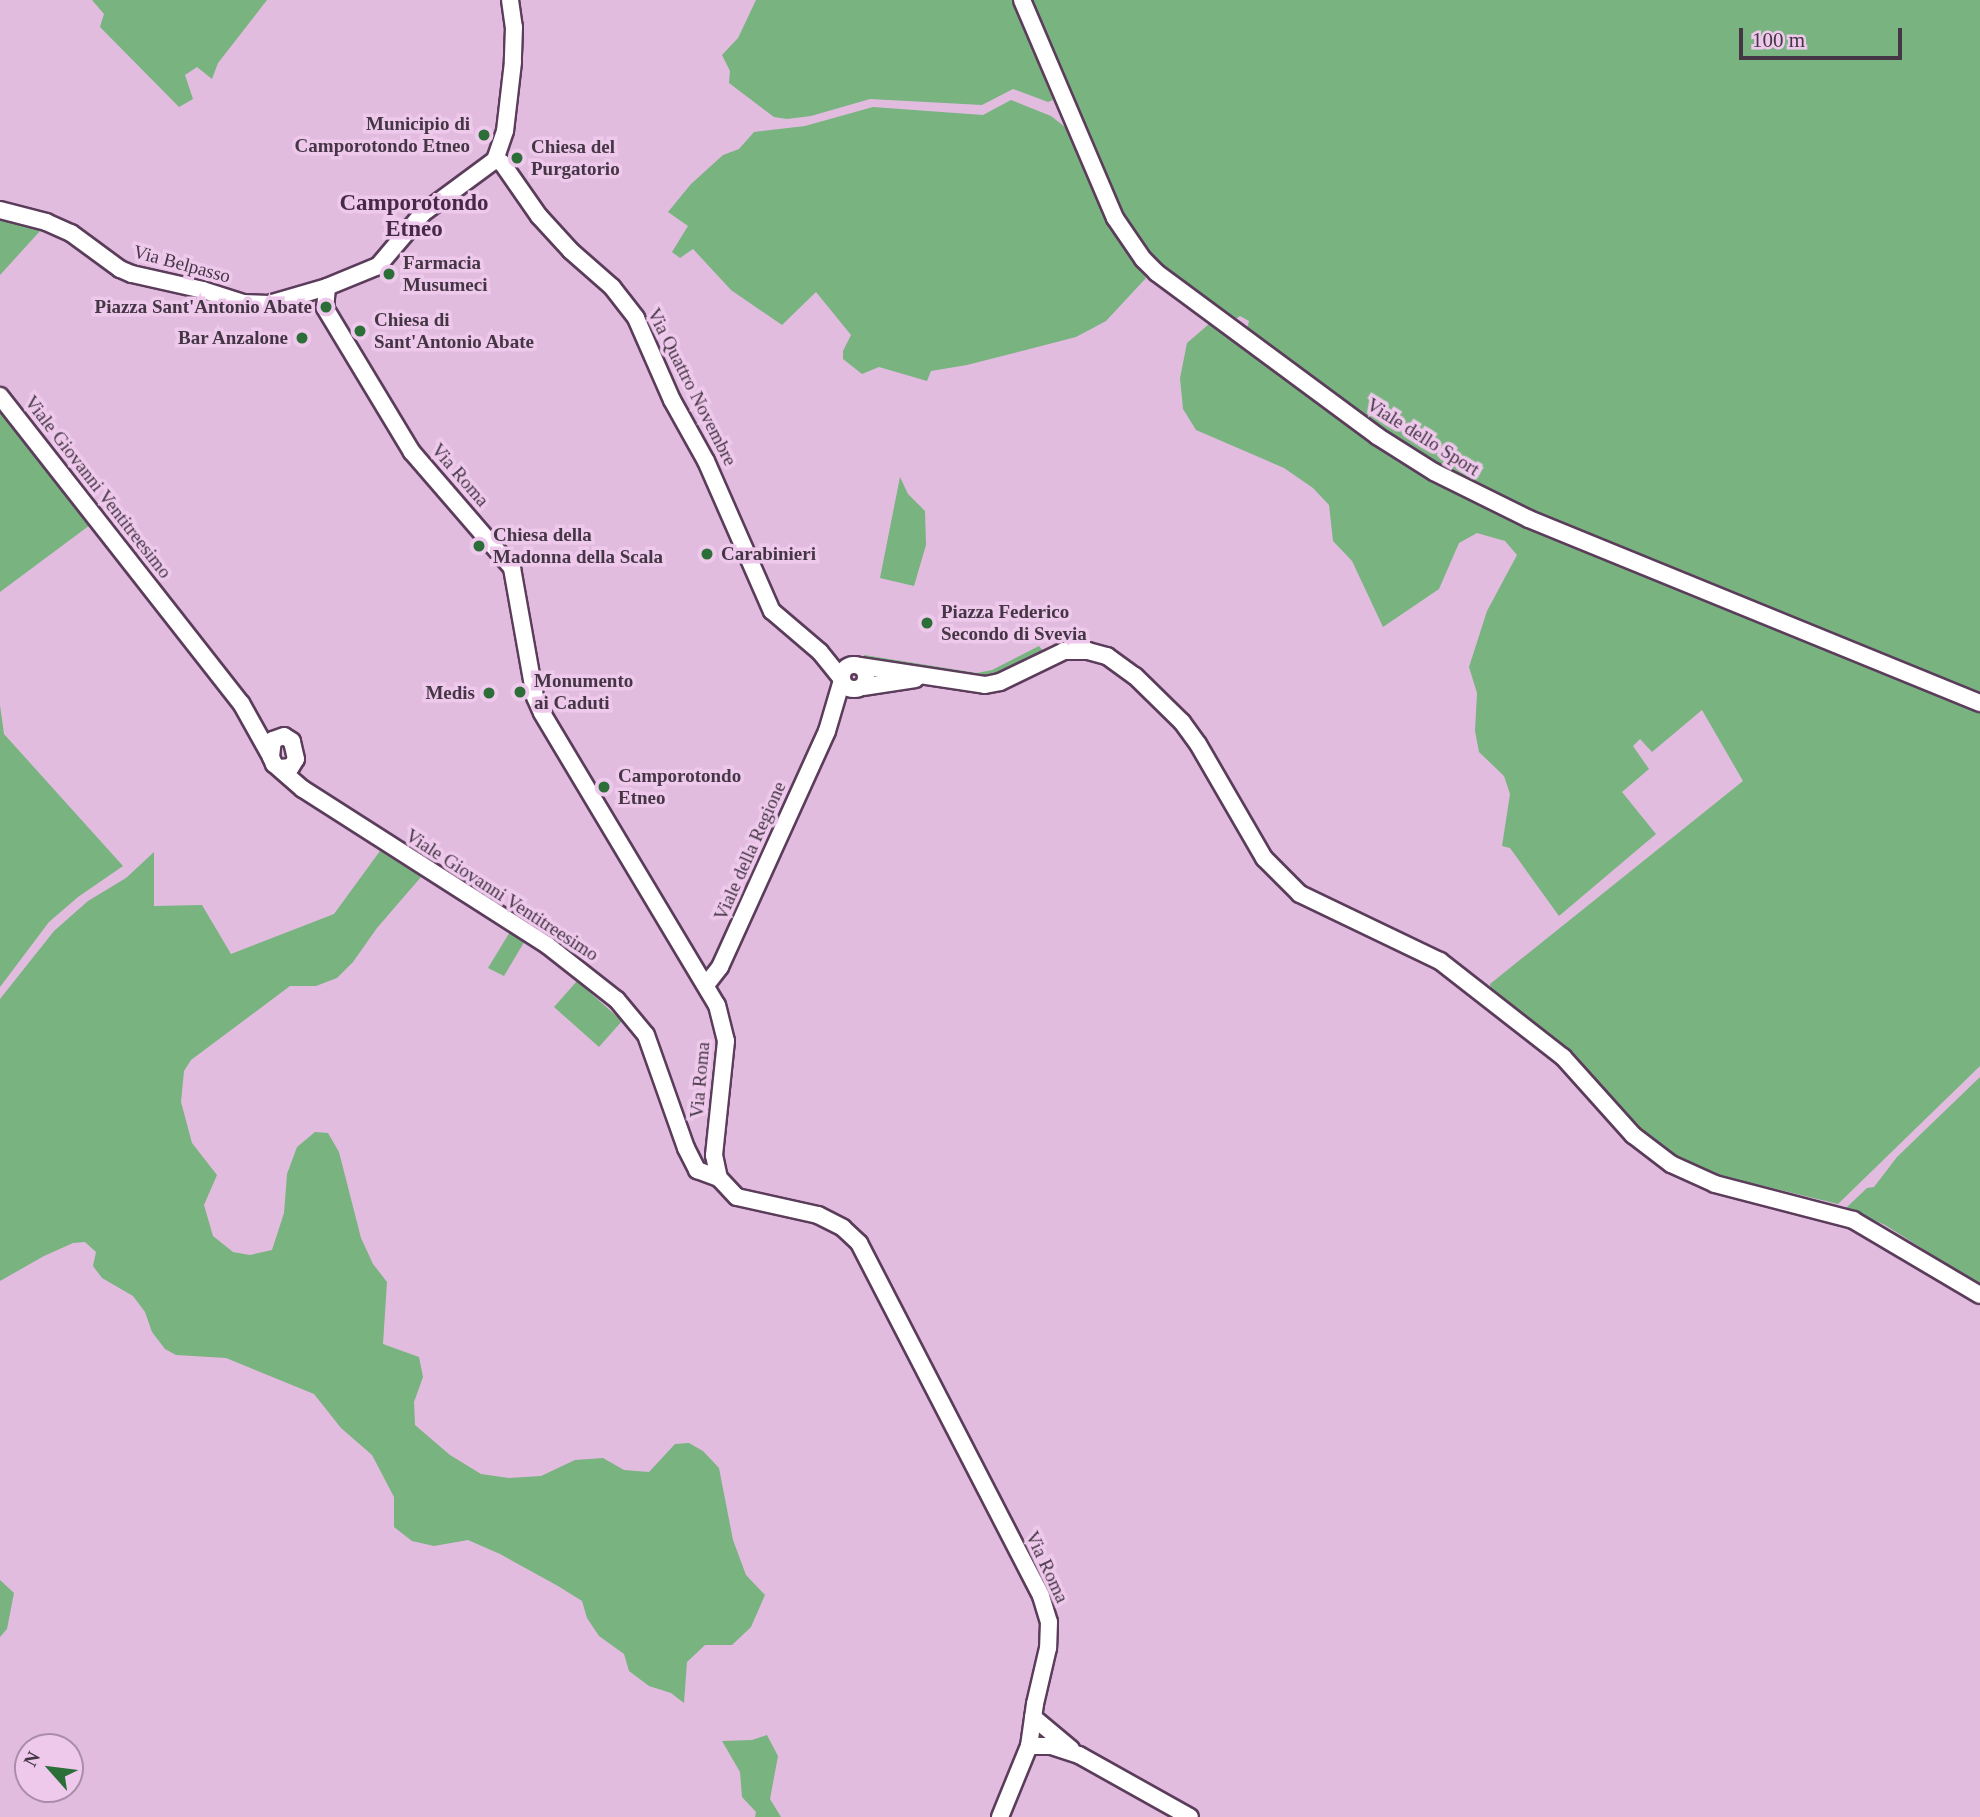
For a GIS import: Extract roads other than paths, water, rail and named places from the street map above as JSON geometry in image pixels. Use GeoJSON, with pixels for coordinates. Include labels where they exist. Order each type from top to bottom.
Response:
{"type":"FeatureCollection","features":[{"type":"Feature","properties":{"kind":"street"},"geometry":{"type":"LineString","coordinates":[[495,160],[505,131],[513,62],[514,27],[510,0]]}},
{"type":"Feature","properties":{"kind":"street","name":"Viale dello Sport"},"geometry":{"type":"LineString","coordinates":[[1022,0],[1115,218],[1143,259],[1157,274],[1366,428],[1434,472],[1496,505],[1980,703]]}},
{"type":"Feature","properties":{"kind":"street","name":"Via Belpasso"},"geometry":{"type":"LineString","coordinates":[[0,210],[46,222],[71,233],[114,265],[132,274],[251,304],[269,304],[327,287],[378,266],[423,214],[495,160]]}},
{"type":"Feature","properties":{"kind":"street","name":"Via Quattro Novembre"},"geometry":{"type":"LineString","coordinates":[[495,160],[502,163],[539,216],[571,251],[612,287],[636,318],[672,400],[706,461],[772,611],[849,673]]}},
{"type":"Feature","properties":{"kind":"street","name":"Via Roma"},"geometry":{"type":"LineString","coordinates":[[327,287],[324,308],[412,452],[512,568],[535,696],[542,713],[706,985],[720,1014],[726,1041],[714,1155],[719,1178],[737,1197],[818,1215],[843,1228],[859,1243],[1041,1596],[1049,1633],[1029,1746],[1000,1817]]}},
{"type":"Feature","properties":{"kind":"street","name":"Viale Giovanni Ventitreesimo"},"geometry":{"type":"LineString","coordinates":[[0,396],[241,703]]}},
{"type":"Feature","properties":{"kind":"street"},"geometry":{"type":"LineString","coordinates":[[849,673],[848,688],[938,679],[991,684],[1064,652],[1088,651],[1107,656],[1135,676],[1182,722],[1198,744],[1264,858],[1300,894],[1440,961],[1563,1057],[1633,1135],[1671,1164],[1715,1184],[1853,1220],[1980,1295]]}},
{"type":"Feature","properties":{"kind":"street"},"geometry":{"type":"LineString","coordinates":[[849,673],[927,674],[938,679]]}},
{"type":"Feature","properties":{"kind":"street"},"geometry":{"type":"LineString","coordinates":[[827,731],[843,706],[861,688],[867,676],[849,673]]}},
{"type":"Feature","properties":{"kind":"street"},"geometry":{"type":"LineString","coordinates":[[827,731],[849,673]]}},
{"type":"Feature","properties":{"kind":"street"},"geometry":{"type":"LineString","coordinates":[[241,703],[281,736],[292,741],[296,759],[319,799]]}},
{"type":"Feature","properties":{"kind":"street"},"geometry":{"type":"LineString","coordinates":[[241,703],[275,762],[291,767],[296,759]]}},
{"type":"Feature","properties":{"kind":"street","name":"Viale della Regione"},"geometry":{"type":"LineString","coordinates":[[706,985],[725,956],[827,731]]}},
{"type":"Feature","properties":{"kind":"street"},"geometry":{"type":"LineString","coordinates":[[275,762],[272,740],[281,736]]}},
{"type":"Feature","properties":{"kind":"street","name":"Viale Giovanni Ventitreesimo"},"geometry":{"type":"LineString","coordinates":[[275,762],[303,789],[346,819],[547,945],[617,1000],[646,1035],[678,1119]]}},
{"type":"Feature","properties":{"kind":"street"},"geometry":{"type":"LineString","coordinates":[[678,1119],[699,1148],[714,1155]]}},
{"type":"Feature","properties":{"kind":"street"},"geometry":{"type":"LineString","coordinates":[[678,1119],[686,1148],[697,1170],[719,1178]]}},
{"type":"Feature","properties":{"kind":"street"},"geometry":{"type":"LineString","coordinates":[[1033,1717],[1079,1755],[1191,1817]]}},
{"type":"Feature","properties":{"kind":"street"},"geometry":{"type":"LineString","coordinates":[[1029,1746],[1051,1746],[1079,1755]]}},
{"type":"Feature","properties":{"kind":"place","name":"Municipio di Camporotondo Etneo"},"geometry":{"type":"Point","coordinates":[484,135]}},
{"type":"Feature","properties":{"kind":"place","name":"Chiesa del Purgatorio"},"geometry":{"type":"Point","coordinates":[517,158]}},
{"type":"Feature","properties":{"kind":"place","name":"Farmacia Musumeci"},"geometry":{"type":"Point","coordinates":[389,274]}},
{"type":"Feature","properties":{"kind":"place","name":"Piazza Sant'Antonio Abate"},"geometry":{"type":"Point","coordinates":[326,307]}},
{"type":"Feature","properties":{"kind":"place","name":"Chiesa di Sant'Antonio Abate"},"geometry":{"type":"Point","coordinates":[360,331]}},
{"type":"Feature","properties":{"kind":"place","name":"Bar Anzalone"},"geometry":{"type":"Point","coordinates":[302,338]}},
{"type":"Feature","properties":{"kind":"place","name":"Chiesa della Madonna della Scala"},"geometry":{"type":"Point","coordinates":[479,546]}},
{"type":"Feature","properties":{"kind":"place","name":"Carabinieri"},"geometry":{"type":"Point","coordinates":[707,554]}},
{"type":"Feature","properties":{"kind":"place","name":"Piazza Federico Secondo di Svevia"},"geometry":{"type":"Point","coordinates":[927,623]}},
{"type":"Feature","properties":{"kind":"place","name":"Monumento ai Caduti"},"geometry":{"type":"Point","coordinates":[520,692]}},
{"type":"Feature","properties":{"kind":"place","name":"Medis"},"geometry":{"type":"Point","coordinates":[489,693]}},
{"type":"Feature","properties":{"kind":"place","name":"Camporotondo Etneo"},"geometry":{"type":"Point","coordinates":[604,787]}},
{"type":"Feature","properties":{"kind":"district","name":"Camporotondo Etneo"},"geometry":{"type":"Point","coordinates":[414,216]}}]}
